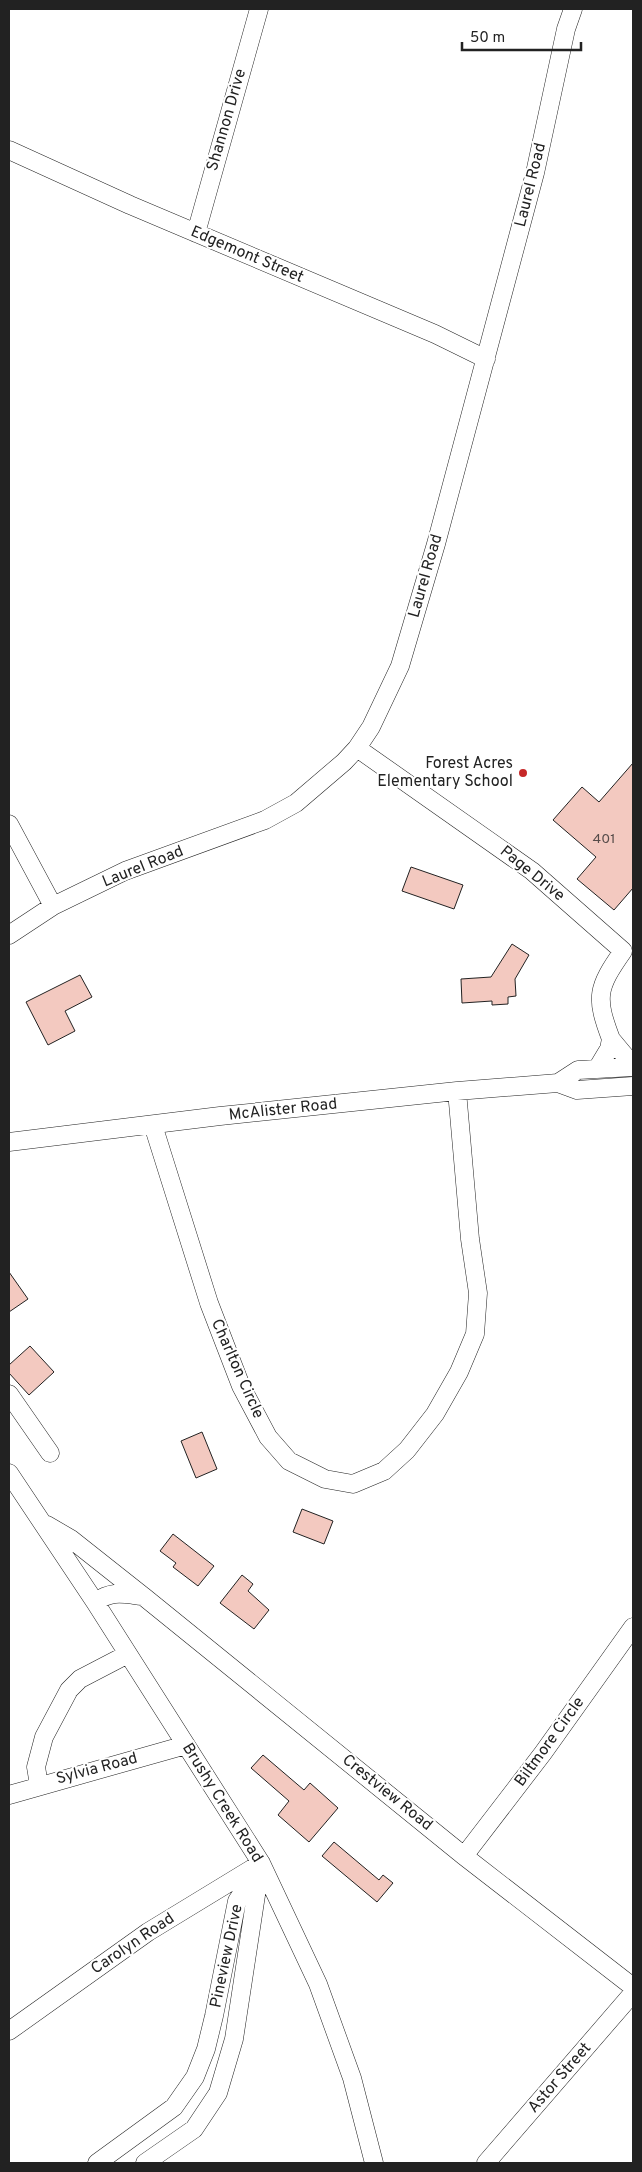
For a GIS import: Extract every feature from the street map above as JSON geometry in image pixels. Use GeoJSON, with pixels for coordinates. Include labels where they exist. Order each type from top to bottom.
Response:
{"type":"FeatureCollection","features":[{"type":"Feature","properties":{"kind":"street","name":"Shannon Drive"},"geometry":{"type":"LineString","coordinates":[[196,232],[259,9]]}},
{"type":"Feature","properties":{"kind":"street","name":"Laurel Road"},"geometry":{"type":"LineString","coordinates":[[9,935],[53,906],[125,871],[266,820],[296,804],[344,762],[357,748],[371,727],[400,666],[436,544],[535,173],[566,29],[573,9]]}},
{"type":"Feature","properties":{"kind":"street","name":"Edgemont Street"},"geometry":{"type":"LineString","coordinates":[[9,150],[435,334],[486,360]]}},
{"type":"Feature","properties":{"kind":"street","name":"Page Drive"},"geometry":{"type":"LineString","coordinates":[[357,748],[532,871],[623,951],[610,970],[601,989],[601,1013],[611,1039],[626,1058],[633,1063]]}},
{"type":"Feature","properties":{"kind":"street"},"geometry":{"type":"LineString","coordinates":[[9,824],[53,906]]}},
{"type":"Feature","properties":{"kind":"street"},"geometry":{"type":"LineString","coordinates":[[597,1069],[609,1049],[611,1039]]}},
{"type":"Feature","properties":{"kind":"street","name":"McAlister Road"},"geometry":{"type":"LineString","coordinates":[[558,1083],[578,1070],[633,1067]]}},
{"type":"Feature","properties":{"kind":"street","name":"McAlister Road"},"geometry":{"type":"LineString","coordinates":[[9,1142],[153,1124],[458,1091],[558,1083],[577,1090],[633,1086]]}},
{"type":"Feature","properties":{"kind":"street","name":"Charlton Circle"},"geometry":{"type":"LineString","coordinates":[[153,1124],[209,1303],[241,1386],[268,1437],[289,1462],[325,1479],[353,1484],[384,1470],[407,1450],[440,1406],[459,1372],[474,1334],[478,1293],[469,1229],[458,1091]]}},
{"type":"Feature","properties":{"kind":"street"},"geometry":{"type":"LineString","coordinates":[[9,1394],[50,1453]]}},
{"type":"Feature","properties":{"kind":"street","name":"Brushy Creek Road"},"geometry":{"type":"LineString","coordinates":[[9,1473],[95,1602],[261,1863],[318,1984],[352,2078],[374,2163]]}},
{"type":"Feature","properties":{"kind":"street","name":"Crestview Road"},"geometry":{"type":"LineString","coordinates":[[42,1522],[71,1539],[464,1856],[633,1987]]}},
{"type":"Feature","properties":{"kind":"street"},"geometry":{"type":"LineString","coordinates":[[95,1602],[105,1595],[115,1593],[143,1596]]}},
{"type":"Feature","properties":{"kind":"street","name":"Biltmore Circle"},"geometry":{"type":"LineString","coordinates":[[464,1856],[543,1753],[633,1627]]}},
{"type":"Feature","properties":{"kind":"street"},"geometry":{"type":"LineString","coordinates":[[39,1785],[36,1767],[44,1737],[69,1690],[80,1680],[128,1654]]}},
{"type":"Feature","properties":{"kind":"street","name":"Sylvia Road"},"geometry":{"type":"LineString","coordinates":[[9,1795],[186,1744]]}},
{"type":"Feature","properties":{"kind":"street","name":"Carolyn Road"},"geometry":{"type":"LineString","coordinates":[[9,2031],[148,1932],[261,1863]]}},
{"type":"Feature","properties":{"kind":"street","name":"Pineview Drive"},"geometry":{"type":"LineString","coordinates":[[97,2163],[174,2107],[195,2077],[206,2050],[237,1901],[261,1863]]}},
{"type":"Feature","properties":{"kind":"street","name":"Pineview Drive"},"geometry":{"type":"LineString","coordinates":[[145,2163],[194,2129],[218,2093],[234,2039],[254,1919],[261,1863]]}},
{"type":"Feature","properties":{"kind":"street","name":"Astor Street"},"geometry":{"type":"LineString","coordinates":[[486,2163],[633,1993]]}},
{"type":"Feature","properties":{"kind":"building"},"geometry":{"type":"Polygon","coordinates":[[[633,763],[633,888],[614,910],[577,879],[596,857],[553,820],[582,787],[599,802],[633,763]]]}},
{"type":"Feature","properties":{"kind":"building"},"geometry":{"type":"Polygon","coordinates":[[[411,867],[463,885],[454,909],[402,891],[411,867]]]}},
{"type":"Feature","properties":{"kind":"building"},"geometry":{"type":"Polygon","coordinates":[[[512,944],[529,955],[515,979],[516,996],[508,997],[508,1004],[492,1005],[492,1001],[462,1003],[461,979],[491,977],[512,944]]]}},
{"type":"Feature","properties":{"kind":"building"},"geometry":{"type":"Polygon","coordinates":[[[80,975],[92,997],[65,1011],[75,1031],[48,1045],[26,1002],[80,975]]]}},
{"type":"Feature","properties":{"kind":"building"},"geometry":{"type":"Polygon","coordinates":[[[9,1272],[28,1299],[9,1312],[9,1272]]]}},
{"type":"Feature","properties":{"kind":"building"},"geometry":{"type":"Polygon","coordinates":[[[30,1346],[54,1372],[29,1395],[9,1373],[9,1365],[30,1346]]]}},
{"type":"Feature","properties":{"kind":"building"},"geometry":{"type":"Polygon","coordinates":[[[202,1432],[217,1469],[196,1478],[181,1441],[202,1432]]]}},
{"type":"Feature","properties":{"kind":"building"},"geometry":{"type":"Polygon","coordinates":[[[302,1509],[333,1521],[324,1544],[293,1532],[302,1509]]]}},
{"type":"Feature","properties":{"kind":"building"},"geometry":{"type":"Polygon","coordinates":[[[173,1534],[214,1566],[198,1586],[173,1567],[176,1563],[160,1551],[173,1534]]]}},
{"type":"Feature","properties":{"kind":"building"},"geometry":{"type":"Polygon","coordinates":[[[242,1575],[253,1584],[248,1591],[269,1610],[254,1629],[220,1603],[242,1575]]]}},
{"type":"Feature","properties":{"kind":"building"},"geometry":{"type":"Polygon","coordinates":[[[263,1755],[304,1790],[310,1783],[338,1808],[309,1842],[278,1815],[289,1801],[251,1768],[263,1755]]]}},
{"type":"Feature","properties":{"kind":"building"},"geometry":{"type":"Polygon","coordinates":[[[334,1842],[379,1880],[383,1875],[393,1883],[377,1902],[322,1856],[334,1842]]]}},
{"type":"Feature","properties":{"kind":"place","name":"Forest Acres Elementary School"},"geometry":{"type":"Point","coordinates":[523,773]}}]}
